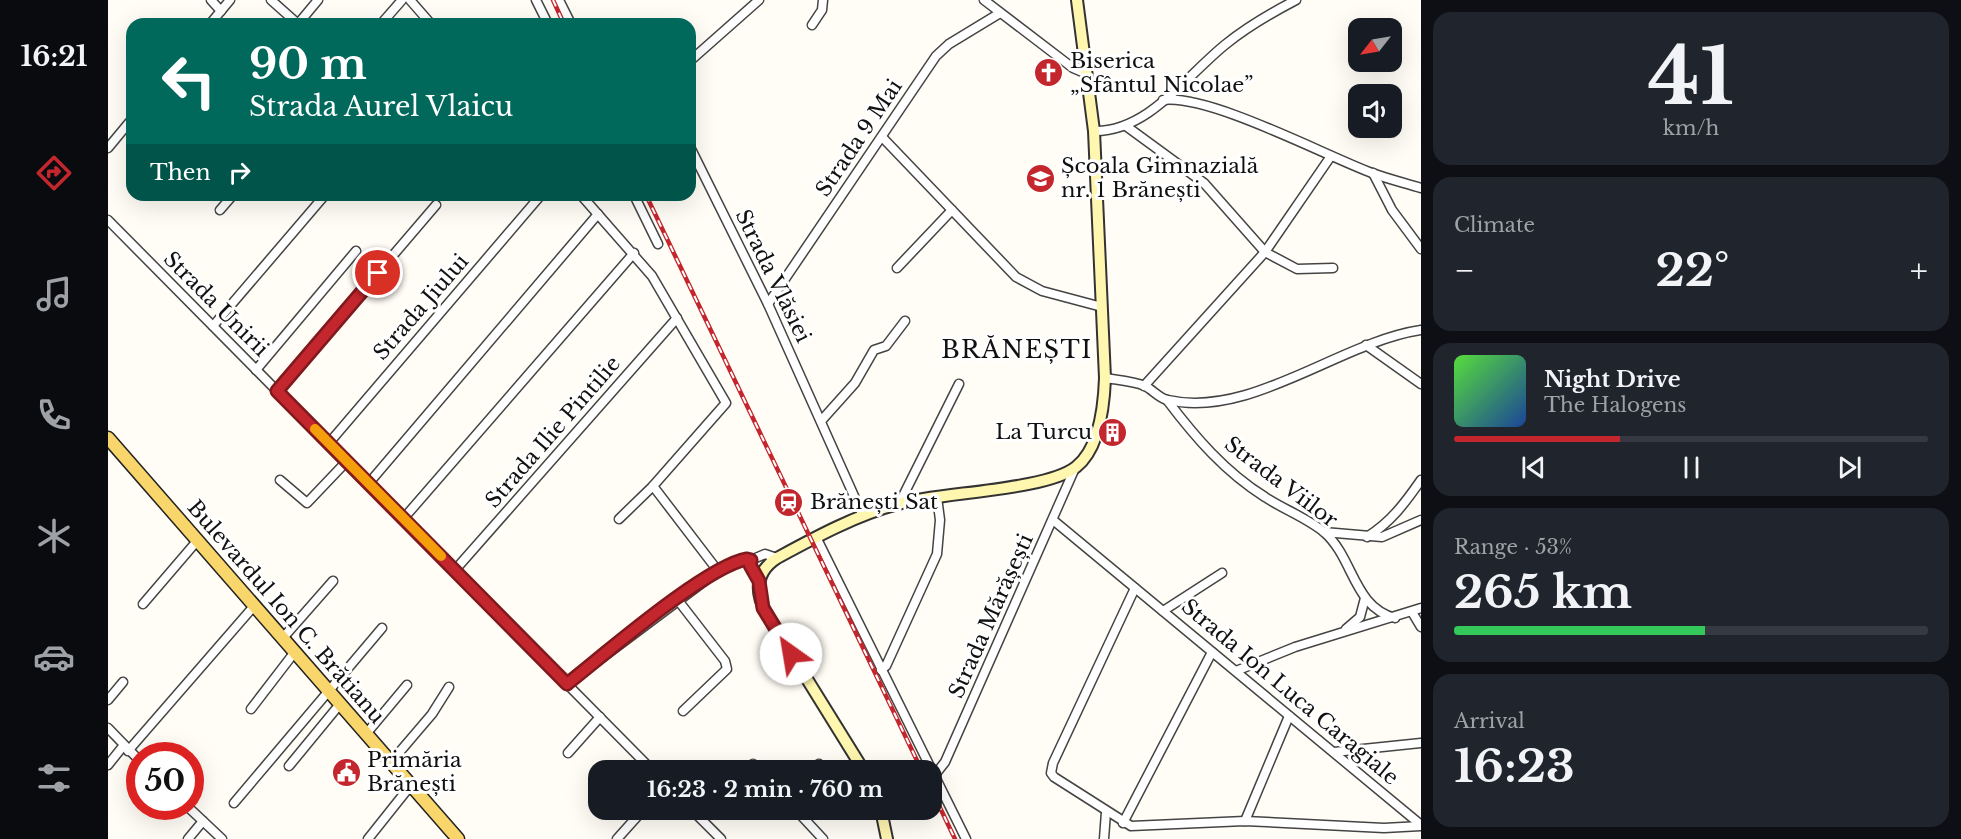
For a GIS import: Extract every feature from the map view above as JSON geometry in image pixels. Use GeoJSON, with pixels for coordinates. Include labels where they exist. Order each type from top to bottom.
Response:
{"type":"FeatureCollection","features":[{"type":"Feature","properties":{"kind":"main road"},"geometry":{"type":"LineString","coordinates":[[857,760],[766,613],[759,594],[759,581],[764,569],[777,558],[863,516],[899,504],[937,496],[1047,480],[1075,468],[1086,456],[1097,430],[1105,378],[1094,131],[1077,0]]}},
{"type":"Feature","properties":{"kind":"main road","name":"Bulevardul Ion C. Brătianu"},"geometry":{"type":"LineString","coordinates":[[108,438],[459,839]]}},
{"type":"Feature","properties":{"kind":"main road"},"geometry":{"type":"LineString","coordinates":[[883,820],[887,839]]}},
{"type":"Feature","properties":{"kind":"street"},"geometry":{"type":"LineString","coordinates":[[211,0],[221,11]]}},
{"type":"Feature","properties":{"kind":"street"},"geometry":{"type":"LineString","coordinates":[[215,18],[230,0]]}},
{"type":"Feature","properties":{"kind":"street"},"geometry":{"type":"LineString","coordinates":[[271,0],[291,18]]}},
{"type":"Feature","properties":{"kind":"street"},"geometry":{"type":"LineString","coordinates":[[303,18],[318,0]]}},
{"type":"Feature","properties":{"kind":"street"},"geometry":{"type":"LineString","coordinates":[[386,18],[402,0]]}},
{"type":"Feature","properties":{"kind":"street"},"geometry":{"type":"LineString","coordinates":[[410,0],[426,18]]}},
{"type":"Feature","properties":{"kind":"street"},"geometry":{"type":"LineString","coordinates":[[536,0],[545,18]]}},
{"type":"Feature","properties":{"kind":"street"},"geometry":{"type":"LineString","coordinates":[[559,0],[568,18]]}},
{"type":"Feature","properties":{"kind":"street"},"geometry":{"type":"LineString","coordinates":[[696,56],[759,0]]}},
{"type":"Feature","properties":{"kind":"street"},"geometry":{"type":"LineString","coordinates":[[812,25],[822,10],[823,0]]}},
{"type":"Feature","properties":{"kind":"street"},"geometry":{"type":"LineString","coordinates":[[984,0],[1073,68],[1087,74]]}},
{"type":"Feature","properties":{"kind":"street"},"geometry":{"type":"LineString","coordinates":[[1094,131],[1109,131],[1126,126],[1163,100],[1240,33],[1296,0]]}},
{"type":"Feature","properties":{"kind":"street","name":"Strada 9 Mai"},"geometry":{"type":"LineString","coordinates":[[768,304],[941,50],[1000,13]]}},
{"type":"Feature","properties":{"kind":"street"},"geometry":{"type":"LineString","coordinates":[[1163,100],[1182,99],[1225,112],[1373,174],[1421,188]]}},
{"type":"Feature","properties":{"kind":"street"},"geometry":{"type":"LineString","coordinates":[[108,148],[126,126]]}},
{"type":"Feature","properties":{"kind":"street"},"geometry":{"type":"LineString","coordinates":[[1126,126],[1204,183],[1265,252],[1297,269],[1334,268]]}},
{"type":"Feature","properties":{"kind":"street"},"geometry":{"type":"LineString","coordinates":[[883,138],[1025,283],[1042,291],[1102,307]]}},
{"type":"Feature","properties":{"kind":"street"},"geometry":{"type":"LineString","coordinates":[[1144,386],[1265,252],[1332,156]]}},
{"type":"Feature","properties":{"kind":"street","name":"Strada Vlăsiei"},"geometry":{"type":"LineString","coordinates":[[696,159],[768,304],[863,516]]}},
{"type":"Feature","properties":{"kind":"street"},"geometry":{"type":"LineString","coordinates":[[1373,174],[1392,210],[1421,249]]}},
{"type":"Feature","properties":{"kind":"street"},"geometry":{"type":"LineString","coordinates":[[220,210],[228,201]]}},
{"type":"Feature","properties":{"kind":"street"},"geometry":{"type":"LineString","coordinates":[[213,326],[320,201]]}},
{"type":"Feature","properties":{"kind":"street","name":"Strada Jiului"},"geometry":{"type":"LineString","coordinates":[[329,443],[536,201]]}},
{"type":"Feature","properties":{"kind":"street"},"geometry":{"type":"LineString","coordinates":[[586,201],[633,253],[678,318],[726,403],[653,486],[619,519]]}},
{"type":"Feature","properties":{"kind":"street"},"geometry":{"type":"LineString","coordinates":[[637,201],[658,244]]}},
{"type":"Feature","properties":{"kind":"street"},"geometry":{"type":"LineString","coordinates":[[277,391],[436,205]]}},
{"type":"Feature","properties":{"kind":"street"},"geometry":{"type":"LineString","coordinates":[[897,268],[952,210]]}},
{"type":"Feature","properties":{"kind":"street"},"geometry":{"type":"LineString","coordinates":[[369,483],[598,214]]}},
{"type":"Feature","properties":{"kind":"street","name":"Strada Unirii"},"geometry":{"type":"LineString","coordinates":[[108,220],[642,760]]}},
{"type":"Feature","properties":{"kind":"street"},"geometry":{"type":"LineString","coordinates":[[256,370],[356,251]]}},
{"type":"Feature","properties":{"kind":"street"},"geometry":{"type":"LineString","coordinates":[[404,518],[633,253]]}},
{"type":"Feature","properties":{"kind":"street","name":"Strada Ilie Pintilie"},"geometry":{"type":"LineString","coordinates":[[455,570],[678,318]]}},
{"type":"Feature","properties":{"kind":"street"},"geometry":{"type":"LineString","coordinates":[[821,421],[855,383],[874,350],[886,346],[905,321]]}},
{"type":"Feature","properties":{"kind":"street"},"geometry":{"type":"LineString","coordinates":[[1105,378],[1144,386],[1167,400],[1221,400],[1247,395],[1388,337],[1421,330]]}},
{"type":"Feature","properties":{"kind":"street"},"geometry":{"type":"LineString","coordinates":[[1366,345],[1421,384]]}},
{"type":"Feature","properties":{"kind":"street"},"geometry":{"type":"LineString","coordinates":[[899,504],[959,384]]}},
{"type":"Feature","properties":{"kind":"street","name":"Strada Viilor"},"geometry":{"type":"LineString","coordinates":[[1167,400],[1189,429],[1231,472],[1264,496],[1324,532],[1365,598]]}},
{"type":"Feature","properties":{"kind":"street"},"geometry":{"type":"LineString","coordinates":[[280,480],[307,503],[347,460]]}},
{"type":"Feature","properties":{"kind":"street","name":"Strada Mărășești"},"geometry":{"type":"LineString","coordinates":[[942,766],[1075,468]]}},
{"type":"Feature","properties":{"kind":"street"},"geometry":{"type":"LineString","coordinates":[[1367,537],[1396,514],[1421,480]]}},
{"type":"Feature","properties":{"kind":"street"},"geometry":{"type":"LineString","coordinates":[[653,486],[718,571]]}},
{"type":"Feature","properties":{"kind":"street"},"geometry":{"type":"LineString","coordinates":[[881,670],[886,666],[937,554],[940,520],[937,496]]}},
{"type":"Feature","properties":{"kind":"street","name":"Strada Ion Luca Caragiale"},"geometry":{"type":"LineString","coordinates":[[1053,520],[1421,825]]}},
{"type":"Feature","properties":{"kind":"street"},"geometry":{"type":"LineString","coordinates":[[1324,532],[1367,537],[1393,534],[1421,520]]}},
{"type":"Feature","properties":{"kind":"street"},"geometry":{"type":"LineString","coordinates":[[817,539],[926,760]]}},
{"type":"Feature","properties":{"kind":"street"},"geometry":{"type":"LineString","coordinates":[[143,604],[197,541]]}},
{"type":"Feature","properties":{"kind":"street"},"geometry":{"type":"LineString","coordinates":[[567,684],[677,599],[718,571],[742,560],[751,560],[765,554],[777,558]]}},
{"type":"Feature","properties":{"kind":"street"},"geometry":{"type":"LineString","coordinates":[[751,560],[751,567],[759,581]]}},
{"type":"Feature","properties":{"kind":"street"},"geometry":{"type":"LineString","coordinates":[[1163,611],[1222,573]]}},
{"type":"Feature","properties":{"kind":"street"},"geometry":{"type":"LineString","coordinates":[[282,639],[333,582]]}},
{"type":"Feature","properties":{"kind":"street","name":"Strada Ion Luca Caragiale"},"geometry":{"type":"LineString","coordinates":[[1135,588],[1051,768],[1051,773],[1058,781],[1131,826],[1245,820],[1384,828],[1421,825]]}},
{"type":"Feature","properties":{"kind":"street"},"geometry":{"type":"LineString","coordinates":[[1365,598],[1378,612],[1395,618]]}},
{"type":"Feature","properties":{"kind":"street"},"geometry":{"type":"LineString","coordinates":[[1341,633],[1360,617],[1365,598]]}},
{"type":"Feature","properties":{"kind":"street"},"geometry":{"type":"LineString","coordinates":[[677,599],[725,661],[727,669],[683,711]]}},
{"type":"Feature","properties":{"kind":"street"},"geometry":{"type":"LineString","coordinates":[[131,742],[254,606]]}},
{"type":"Feature","properties":{"kind":"street"},"geometry":{"type":"LineString","coordinates":[[1236,671],[1296,647],[1395,618],[1421,608]]}},
{"type":"Feature","properties":{"kind":"street"},"geometry":{"type":"LineString","coordinates":[[1412,612],[1421,627]]}},
{"type":"Feature","properties":{"kind":"street"},"geometry":{"type":"LineString","coordinates":[[234,803],[382,628]]}},
{"type":"Feature","properties":{"kind":"street"},"geometry":{"type":"LineString","coordinates":[[250,709],[294,652]]}},
{"type":"Feature","properties":{"kind":"street"},"geometry":{"type":"LineString","coordinates":[[1123,823],[1212,652]]}},
{"type":"Feature","properties":{"kind":"street"},"geometry":{"type":"LineString","coordinates":[[108,700],[123,682]]}},
{"type":"Feature","properties":{"kind":"street"},"geometry":{"type":"LineString","coordinates":[[366,734],[407,685]]}},
{"type":"Feature","properties":{"kind":"street"},"geometry":{"type":"LineString","coordinates":[[391,762],[432,714],[449,687]]}},
{"type":"Feature","properties":{"kind":"street"},"geometry":{"type":"LineString","coordinates":[[289,766],[340,704]]}},
{"type":"Feature","properties":{"kind":"street"},"geometry":{"type":"LineString","coordinates":[[1245,820],[1289,716]]}},
{"type":"Feature","properties":{"kind":"street"},"geometry":{"type":"LineString","coordinates":[[568,753],[600,717]]}},
{"type":"Feature","properties":{"kind":"street"},"geometry":{"type":"LineString","coordinates":[[108,728],[126,748],[108,765]]}},
{"type":"Feature","properties":{"kind":"street"},"geometry":{"type":"LineString","coordinates":[[1334,752],[1421,743]]}},
{"type":"Feature","properties":{"kind":"street"},"geometry":{"type":"LineString","coordinates":[[368,839],[411,785]]}},
{"type":"Feature","properties":{"kind":"street"},"geometry":{"type":"LineString","coordinates":[[942,792],[966,839]]}},
{"type":"Feature","properties":{"kind":"street"},"geometry":{"type":"LineString","coordinates":[[1104,839],[1106,812]]}},
{"type":"Feature","properties":{"kind":"street"},"geometry":{"type":"LineString","coordinates":[[617,839],[634,820]]}},
{"type":"Feature","properties":{"kind":"street"},"geometry":{"type":"LineString","coordinates":[[702,820],[721,839]]}},
{"type":"Feature","properties":{"kind":"street"},"geometry":{"type":"LineString","coordinates":[[805,820],[823,839]]}},
{"type":"Feature","properties":{"kind":"street"},"geometry":{"type":"LineString","coordinates":[[188,839],[203,821],[220,838]]}},
{"type":"Feature","properties":{"kind":"railway"},"geometry":{"type":"LineString","coordinates":[[553,0],[561,18]]}},
{"type":"Feature","properties":{"kind":"railway"},"geometry":{"type":"LineString","coordinates":[[649,201],[917,760]]}},
{"type":"Feature","properties":{"kind":"railway"},"geometry":{"type":"LineString","coordinates":[[942,812],[955,839]]}},
{"type":"Feature","properties":{"kind":"slow traffic"},"geometry":{"type":"LineString","coordinates":[[315,429],[441,556]]}},
{"type":"Feature","properties":{"kind":"place","name":"Biserica „Sfântul Nicolae”"},"geometry":{"type":"Point","coordinates":[1049,73]}},
{"type":"Feature","properties":{"kind":"place","name":"Școala Gimnazială nr. 1 Brănești"},"geometry":{"type":"Point","coordinates":[1040,178]}},
{"type":"Feature","properties":{"kind":"place","name":"La Turcu"},"geometry":{"type":"Point","coordinates":[1113,432]}},
{"type":"Feature","properties":{"kind":"place","name":"Brănești Sat"},"geometry":{"type":"Point","coordinates":[789,502]}},
{"type":"Feature","properties":{"kind":"place","name":"Primăria Brănești"},"geometry":{"type":"Point","coordinates":[346,772]}},
{"type":"Feature","properties":{"kind":"district","name":"BRĂNEȘTI"},"geometry":{"type":"Point","coordinates":[1017,349]}},
{"type":"Feature","properties":{"kind":"route"},"geometry":{"type":"LineString","coordinates":[[378,273],[277,391],[567,684],[677,599],[718,571],[747,559],[751,560],[750,565],[759,581],[758,590],[763,608],[791,654]]}}]}
